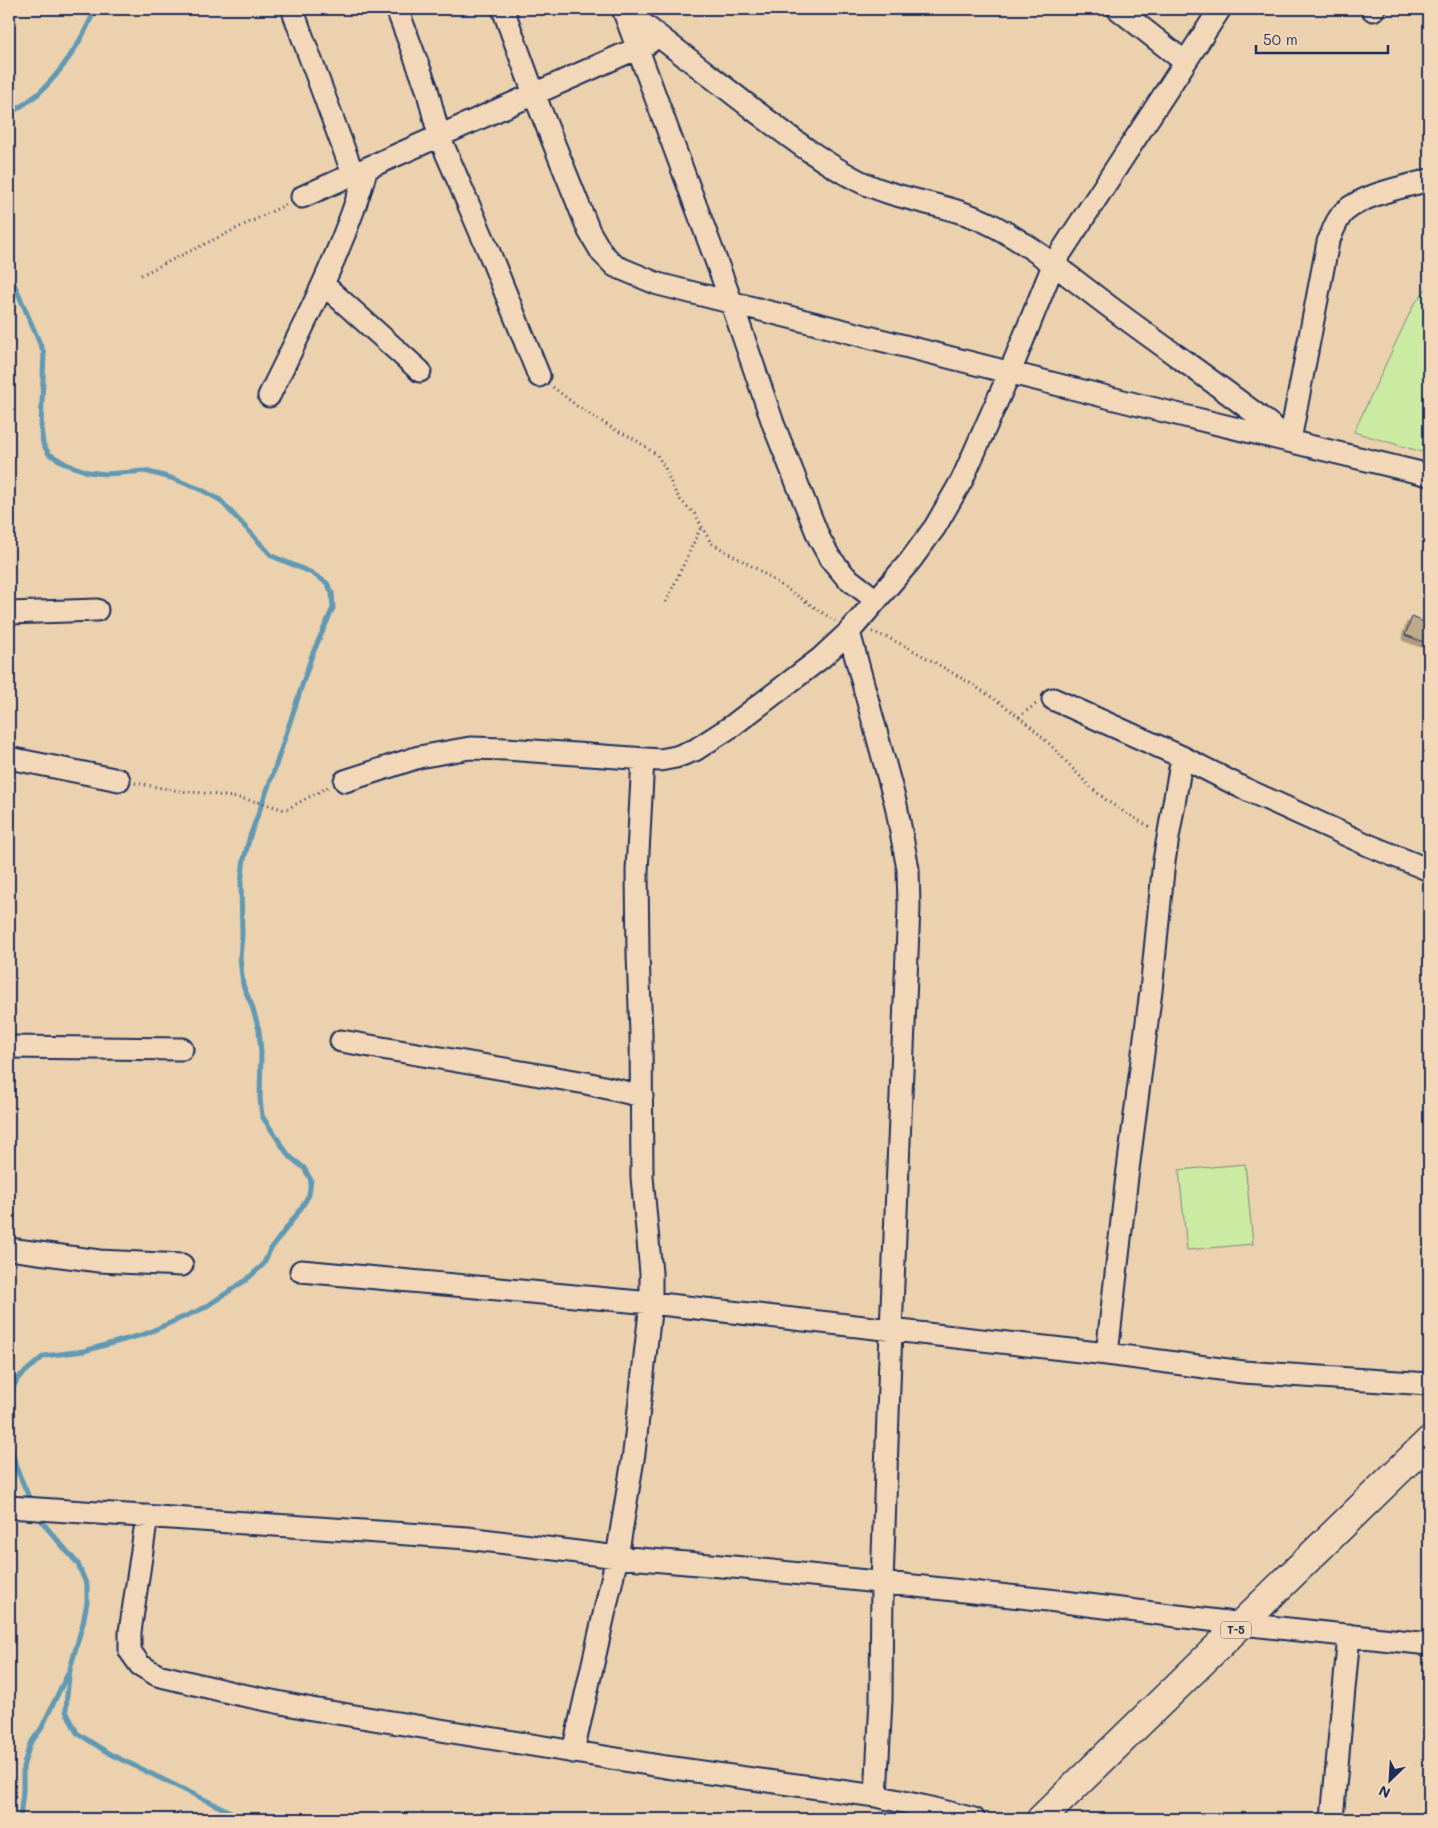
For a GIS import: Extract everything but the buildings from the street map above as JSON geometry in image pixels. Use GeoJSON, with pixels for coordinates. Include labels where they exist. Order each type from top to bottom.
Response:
{"type":"FeatureCollection","features":[{"type":"Feature","properties":{"kind":"main road","name":"T-5"},"geometry":{"type":"LineString","coordinates":[[1041,1819],[1429,1441]]}},
{"type":"Feature","properties":{"kind":"street"},"geometry":{"type":"LineString","coordinates":[[270,396],[323,284],[357,203],[360,171],[294,14],[294,9]]}},
{"type":"Feature","properties":{"kind":"street"},"geometry":{"type":"LineString","coordinates":[[397,9],[427,89],[439,136],[489,252],[539,376]]}},
{"type":"Feature","properties":{"kind":"street"},"geometry":{"type":"LineString","coordinates":[[503,9],[534,94],[589,231],[602,253],[616,266],[658,284],[1140,405],[1429,475]]}},
{"type":"Feature","properties":{"kind":"street"},"geometry":{"type":"LineString","coordinates":[[623,9],[797,142],[857,180],[888,193],[964,213],[992,225],[1054,263],[1116,312],[1230,393],[1290,440]]}},
{"type":"Feature","properties":{"kind":"street"},"geometry":{"type":"LineString","coordinates":[[623,9],[774,426],[819,538],[830,558],[846,577],[876,600]]}},
{"type":"Feature","properties":{"kind":"street"},"geometry":{"type":"LineString","coordinates":[[1118,9],[1185,62]]}},
{"type":"Feature","properties":{"kind":"street"},"geometry":{"type":"LineString","coordinates":[[345,781],[419,757],[470,748],[660,760],[676,757],[695,750],[732,726],[821,658],[849,632],[910,561],[935,527],[962,480],[1010,372],[1054,263],[1220,9]]}},
{"type":"Feature","properties":{"kind":"street"},"geometry":{"type":"LineString","coordinates":[[302,197],[661,38]]}},
{"type":"Feature","properties":{"kind":"street"},"geometry":{"type":"LineString","coordinates":[[1290,440],[1328,242],[1336,224],[1344,212],[1360,201],[1429,180]]}},
{"type":"Feature","properties":{"kind":"street"},"geometry":{"type":"LineString","coordinates":[[323,284],[420,370]]}},
{"type":"Feature","properties":{"kind":"street"},"geometry":{"type":"LineString","coordinates":[[9,613],[97,610]]}},
{"type":"Feature","properties":{"kind":"street"},"geometry":{"type":"LineString","coordinates":[[849,632],[885,757],[896,805],[908,869],[909,907],[891,1330],[882,1583],[881,1700],[876,1796]]}},
{"type":"Feature","properties":{"kind":"street"},"geometry":{"type":"LineString","coordinates":[[1053,698],[1182,757],[1243,788],[1368,845],[1429,870]]}},
{"type":"Feature","properties":{"kind":"street"},"geometry":{"type":"LineString","coordinates":[[1107,1354],[1126,1185],[1152,992],[1164,861],[1182,757]]}},
{"type":"Feature","properties":{"kind":"street"},"geometry":{"type":"LineString","coordinates":[[9,758],[119,780]]}},
{"type":"Feature","properties":{"kind":"street"},"geometry":{"type":"LineString","coordinates":[[573,1752],[617,1556],[634,1453],[651,1303],[651,1273],[642,1177],[637,871],[643,759]]}},
{"type":"Feature","properties":{"kind":"street"},"geometry":{"type":"LineString","coordinates":[[341,1041],[577,1082],[642,1096]]}},
{"type":"Feature","properties":{"kind":"street"},"geometry":{"type":"LineString","coordinates":[[9,1047],[182,1049]]}},
{"type":"Feature","properties":{"kind":"street"},"geometry":{"type":"LineString","coordinates":[[9,1249],[99,1261],[182,1265]]}},
{"type":"Feature","properties":{"kind":"street"},"geometry":{"type":"LineString","coordinates":[[301,1271],[651,1303],[1107,1354],[1243,1372],[1429,1384]]}},
{"type":"Feature","properties":{"kind":"street"},"geometry":{"type":"LineString","coordinates":[[16,1507],[467,1538],[617,1556],[1048,1600],[1242,1624],[1429,1644]]}},
{"type":"Feature","properties":{"kind":"street"},"geometry":{"type":"LineString","coordinates":[[147,1516],[130,1632],[130,1651],[140,1665],[156,1675],[312,1709],[666,1767],[876,1796],[974,1819]]}},
{"type":"Feature","properties":{"kind":"street"},"geometry":{"type":"LineString","coordinates":[[1332,1819],[1349,1635]]}},
{"type":"Feature","properties":{"kind":"path"},"geometry":{"type":"LineString","coordinates":[[141,275],[302,197]]}},
{"type":"Feature","properties":{"kind":"path"},"geometry":{"type":"LineString","coordinates":[[539,376],[577,406],[612,428],[636,440],[657,455],[665,468],[674,490],[681,501],[695,514],[702,524],[711,543],[798,595],[849,632],[870,632],[883,635],[968,681],[1010,709],[1044,738],[1080,777],[1101,796],[1168,839]]}},
{"type":"Feature","properties":{"kind":"path"},"geometry":{"type":"LineString","coordinates":[[666,602],[702,524]]}},
{"type":"Feature","properties":{"kind":"path"},"geometry":{"type":"LineString","coordinates":[[119,780],[179,791],[239,798],[285,810],[305,798],[345,781]]}},
{"type":"Feature","properties":{"kind":"green space"},"geometry":{"type":"Polygon","coordinates":[[[1429,285],[1429,454],[1354,432],[1413,306],[1429,285]]]}},
{"type":"Feature","properties":{"kind":"green space"},"geometry":{"type":"Polygon","coordinates":[[[1245,1164],[1253,1244],[1187,1250],[1179,1170],[1245,1164]]]}},
{"type":"Feature","properties":{"kind":"waterway"},"geometry":{"type":"LineString","coordinates":[[9,114],[38,94],[55,76],[78,43],[95,9]]}},
{"type":"Feature","properties":{"kind":"waterway"},"geometry":{"type":"LineString","coordinates":[[9,272],[44,353],[41,428],[43,444],[49,454],[66,464],[88,472],[106,474],[145,471],[200,489],[220,500],[272,556],[310,572],[327,583],[332,593],[333,608],[312,655],[273,774],[250,836],[241,882],[242,935],[240,958],[243,985],[259,1030],[262,1116],[289,1156],[304,1168],[311,1180],[309,1195],[270,1250],[263,1265],[246,1280],[204,1308],[145,1334],[84,1351],[44,1356],[18,1378],[12,1390],[9,1424]]}},
{"type":"Feature","properties":{"kind":"waterway"},"geometry":{"type":"LineString","coordinates":[[9,1438],[16,1467],[31,1502]]}},
{"type":"Feature","properties":{"kind":"waterway"},"geometry":{"type":"LineString","coordinates":[[37,1514],[78,1564],[87,1586],[87,1602],[70,1669],[67,1695],[66,1711],[77,1733],[110,1754],[245,1819]]}},
{"type":"Feature","properties":{"kind":"waterway"},"geometry":{"type":"LineString","coordinates":[[20,1819],[23,1767],[30,1744],[41,1729],[68,1673]]}}]}
